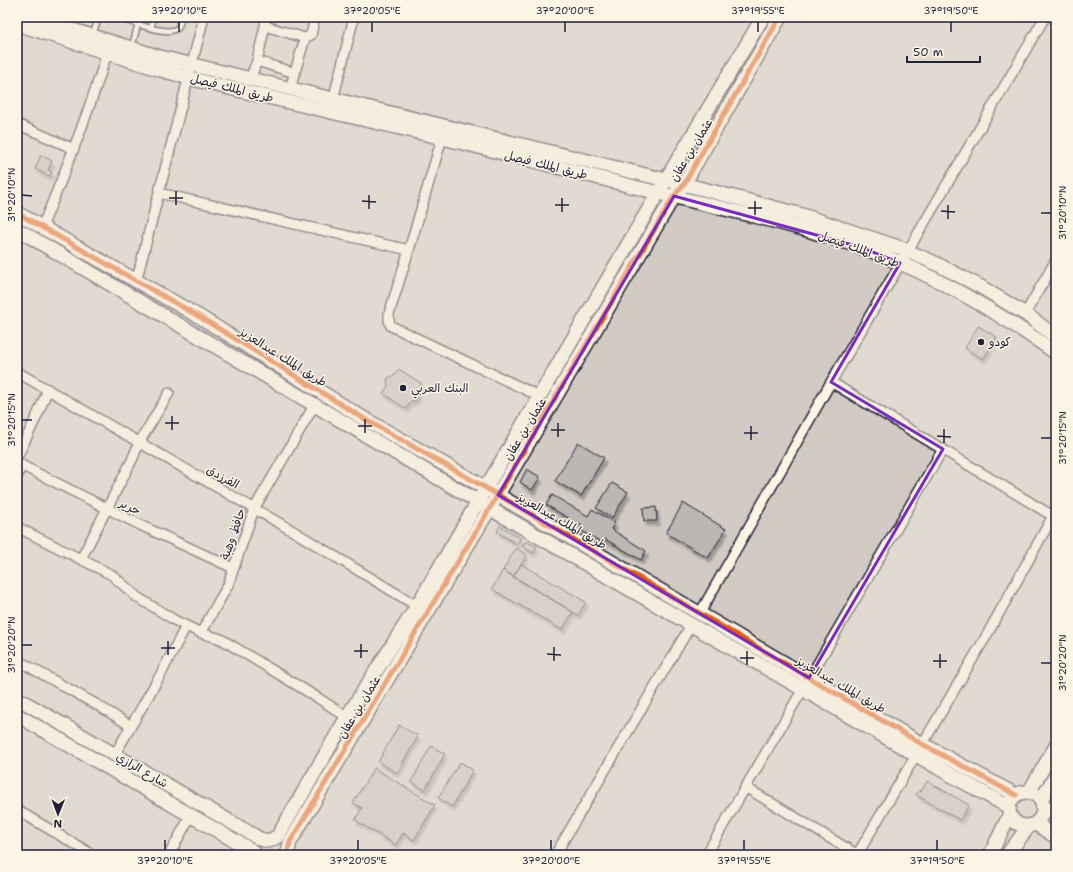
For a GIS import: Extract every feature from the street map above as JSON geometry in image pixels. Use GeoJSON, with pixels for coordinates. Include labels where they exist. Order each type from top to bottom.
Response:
{"type":"FeatureCollection","features":[{"type":"Feature","properties":{"kind":"street","name":"طريق الملك فيصل"},"geometry":{"type":"LineString","coordinates":[[30,17],[132,49],[191,72],[250,79],[684,184],[802,215],[908,251],[934,263],[981,287],[1056,336]]}},
{"type":"Feature","properties":{"kind":"street"},"geometry":{"type":"LineString","coordinates":[[136,282],[204,17]]}},
{"type":"Feature","properties":{"kind":"street"},"geometry":{"type":"LineString","coordinates":[[290,89],[305,38],[311,35],[315,17]]}},
{"type":"Feature","properties":{"kind":"street"},"geometry":{"type":"LineString","coordinates":[[333,100],[354,17]]}},
{"type":"Feature","properties":{"kind":"street","name":"عثمان بن عفان"},"geometry":{"type":"LineString","coordinates":[[257,855],[263,844],[278,836],[347,717],[417,606],[477,501],[763,17]]}},
{"type":"Feature","properties":{"kind":"street","name":"عثمان بن عفان"},"geometry":{"type":"LineString","coordinates":[[289,854],[290,842],[498,495],[674,196],[684,184],[780,17]]}},
{"type":"Feature","properties":{"kind":"street"},"geometry":{"type":"LineString","coordinates":[[700,613],[831,382],[1045,17]]}},
{"type":"Feature","properties":{"kind":"street"},"geometry":{"type":"LineString","coordinates":[[1050,17],[1056,20]]}},
{"type":"Feature","properties":{"kind":"street"},"geometry":{"type":"LineString","coordinates":[[250,79],[257,61],[266,21],[305,38]]}},
{"type":"Feature","properties":{"kind":"street","name":"طريق الملك فيصل"},"geometry":{"type":"LineString","coordinates":[[17,24],[107,53],[191,72],[442,138],[798,227],[860,247],[900,263],[974,300],[1056,353]]}},
{"type":"Feature","properties":{"kind":"street"},"geometry":{"type":"LineString","coordinates":[[42,227],[74,149],[107,53]]}},
{"type":"Feature","properties":{"kind":"street"},"geometry":{"type":"LineString","coordinates":[[257,61],[295,73]]}},
{"type":"Feature","properties":{"kind":"street"},"geometry":{"type":"LineString","coordinates":[[17,124],[74,149]]}},
{"type":"Feature","properties":{"kind":"street"},"geometry":{"type":"LineString","coordinates":[[442,138],[389,314],[389,321],[391,326],[539,396]]}},
{"type":"Feature","properties":{"kind":"street"},"geometry":{"type":"LineString","coordinates":[[159,194],[409,250]]}},
{"type":"Feature","properties":{"kind":"street","name":"طريق الملك عبدالعزيز"},"geometry":{"type":"LineString","coordinates":[[17,213],[200,317],[363,418],[700,613],[806,683],[919,749],[1009,811]]}},
{"type":"Feature","properties":{"kind":"street","name":"طريق الملك عبدالعزيز"},"geometry":{"type":"LineString","coordinates":[[17,229],[477,501],[692,625],[806,683]]}},
{"type":"Feature","properties":{"kind":"street"},"geometry":{"type":"LineString","coordinates":[[1024,314],[1056,260]]}},
{"type":"Feature","properties":{"kind":"street","name":"الفرزدق"},"geometry":{"type":"LineString","coordinates":[[17,372],[293,531],[417,606]]}},
{"type":"Feature","properties":{"kind":"street"},"geometry":{"type":"LineString","coordinates":[[746,787],[857,855],[988,633],[1054,517],[831,382]]}},
{"type":"Feature","properties":{"kind":"street"},"geometry":{"type":"LineString","coordinates":[[17,457],[48,389]]}},
{"type":"Feature","properties":{"kind":"street"},"geometry":{"type":"LineString","coordinates":[[81,559],[108,509],[139,443],[169,393]]}},
{"type":"Feature","properties":{"kind":"street","name":"حافظ وهبة"},"geometry":{"type":"LineString","coordinates":[[201,633],[228,585],[254,509],[315,404]]}},
{"type":"Feature","properties":{"kind":"street"},"geometry":{"type":"LineString","coordinates":[[706,855],[943,449]]}},
{"type":"Feature","properties":{"kind":"street"},"geometry":{"type":"LineString","coordinates":[[17,476],[19,464]]}},
{"type":"Feature","properties":{"kind":"street","name":"جرير"},"geometry":{"type":"LineString","coordinates":[[19,464],[196,552],[233,568]]}},
{"type":"Feature","properties":{"kind":"street"},"geometry":{"type":"LineString","coordinates":[[17,527],[112,575],[137,597],[186,626],[201,633],[221,639],[347,717]]}},
{"type":"Feature","properties":{"kind":"street"},"geometry":{"type":"LineString","coordinates":[[554,855],[692,625]]}},
{"type":"Feature","properties":{"kind":"street"},"geometry":{"type":"LineString","coordinates":[[115,754],[186,626]]}},
{"type":"Feature","properties":{"kind":"street"},"geometry":{"type":"LineString","coordinates":[[17,660],[99,706],[131,726]]}},
{"type":"Feature","properties":{"kind":"street","name":"شارع الرازي"},"geometry":{"type":"LineString","coordinates":[[17,698],[260,838],[280,841],[285,844],[289,854]]}},
{"type":"Feature","properties":{"kind":"street","name":"شارع الرازي"},"geometry":{"type":"LineString","coordinates":[[17,715],[191,815],[257,855]]}},
{"type":"Feature","properties":{"kind":"street"},"geometry":{"type":"LineString","coordinates":[[990,855],[1009,811],[1011,800],[1022,794],[1056,746]]}},
{"type":"Feature","properties":{"kind":"street","name":"طريق الملك عبدالعزيز"},"geometry":{"type":"LineString","coordinates":[[919,749],[1022,794]]}},
{"type":"Feature","properties":{"kind":"street"},"geometry":{"type":"LineString","coordinates":[[1009,811],[1013,820],[1023,826],[1032,825],[1040,821],[1043,814],[1043,804],[1056,775]]}},
{"type":"Feature","properties":{"kind":"street"},"geometry":{"type":"LineString","coordinates":[[1022,794],[1037,795],[1043,804],[1056,815]]}},
{"type":"Feature","properties":{"kind":"street"},"geometry":{"type":"LineString","coordinates":[[17,810],[80,852],[93,855]]}},
{"type":"Feature","properties":{"kind":"street"},"geometry":{"type":"LineString","coordinates":[[169,855],[191,815]]}},
{"type":"Feature","properties":{"kind":"street"},"geometry":{"type":"LineString","coordinates":[[1032,825],[1056,836]]}},
{"type":"Feature","properties":{"kind":"street"},"geometry":{"type":"LineString","coordinates":[[1007,855],[1032,825]]}},
{"type":"Feature","properties":{"kind":"lane"},"geometry":{"type":"LineString","coordinates":[[93,37],[99,17]]}},
{"type":"Feature","properties":{"kind":"lane"},"geometry":{"type":"LineString","coordinates":[[116,17],[125,18],[151,28],[171,32],[178,28],[182,17]]}},
{"type":"Feature","properties":{"kind":"lane"},"geometry":{"type":"LineString","coordinates":[[151,28],[154,17]]}},
{"type":"Feature","properties":{"kind":"lane"},"geometry":{"type":"LineString","coordinates":[[132,49],[138,24]]}},
{"type":"Feature","properties":{"kind":"highlighted area"},"geometry":{"type":"Polygon","coordinates":[[[674,196],[860,247],[900,263],[831,382],[943,449],[809,678],[498,495],[674,196]]]}},
{"type":"Feature","properties":{"kind":"shaded area"},"geometry":{"type":"Polygon","coordinates":[[[17,17],[1056,17],[1056,855],[17,855],[17,17]]]}},
{"type":"Feature","properties":{"kind":"building"},"geometry":{"type":"Polygon","coordinates":[[[41,155],[52,161],[48,170],[52,172],[49,176],[35,169],[41,155]]]}},
{"type":"Feature","properties":{"kind":"building","name":"كودو"},"geometry":{"type":"Polygon","coordinates":[[[978,326],[997,337],[983,359],[965,348],[978,326]]]}},
{"type":"Feature","properties":{"kind":"building","name":"البنك العربي"},"geometry":{"type":"Polygon","coordinates":[[[399,369],[422,384],[418,390],[418,397],[416,400],[411,401],[406,409],[383,393],[388,386],[387,379],[394,376],[399,369]]]}},
{"type":"Feature","properties":{"kind":"building"},"geometry":{"type":"Polygon","coordinates":[[[578,442],[604,458],[581,496],[555,481],[578,442]]]}},
{"type":"Feature","properties":{"kind":"building"},"geometry":{"type":"Polygon","coordinates":[[[527,469],[540,477],[532,490],[520,482],[527,469]]]}},
{"type":"Feature","properties":{"kind":"building"},"geometry":{"type":"Polygon","coordinates":[[[612,483],[628,492],[612,518],[596,508],[612,483]]]}},
{"type":"Feature","properties":{"kind":"building"},"geometry":{"type":"Polygon","coordinates":[[[552,495],[588,516],[592,509],[615,523],[611,529],[646,551],[641,560],[605,539],[603,543],[580,530],[582,526],[546,505],[552,495]]]}},
{"type":"Feature","properties":{"kind":"building"},"geometry":{"type":"Polygon","coordinates":[[[683,503],[726,529],[708,558],[666,533],[683,503]]]}},
{"type":"Feature","properties":{"kind":"building"},"geometry":{"type":"Polygon","coordinates":[[[656,507],[657,521],[644,521],[643,508],[656,507]]]}},
{"type":"Feature","properties":{"kind":"building"},"geometry":{"type":"Polygon","coordinates":[[[500,526],[521,538],[517,544],[497,532],[500,526]]]}},
{"type":"Feature","properties":{"kind":"building"},"geometry":{"type":"Polygon","coordinates":[[[526,541],[537,547],[533,553],[522,546],[526,541]]]}},
{"type":"Feature","properties":{"kind":"building"},"geometry":{"type":"Polygon","coordinates":[[[516,548],[527,555],[513,577],[503,570],[516,548]]]}},
{"type":"Feature","properties":{"kind":"building"},"geometry":{"type":"Polygon","coordinates":[[[521,564],[586,602],[578,615],[513,577],[521,564]]]}},
{"type":"Feature","properties":{"kind":"building"},"geometry":{"type":"Polygon","coordinates":[[[503,570],[573,612],[562,630],[492,589],[503,570]]]}},
{"type":"Feature","properties":{"kind":"building"},"geometry":{"type":"Polygon","coordinates":[[[399,725],[418,736],[397,773],[378,762],[399,725]]]}},
{"type":"Feature","properties":{"kind":"building"},"geometry":{"type":"Polygon","coordinates":[[[431,746],[445,754],[425,790],[411,782],[431,746]]]}},
{"type":"Feature","properties":{"kind":"building"},"geometry":{"type":"Polygon","coordinates":[[[460,762],[473,770],[452,807],[438,798],[460,762]]]}},
{"type":"Feature","properties":{"kind":"building"},"geometry":{"type":"Polygon","coordinates":[[[374,768],[435,805],[414,840],[403,833],[396,845],[355,820],[362,808],[353,803],[374,768]]]}},
{"type":"Feature","properties":{"kind":"building"},"geometry":{"type":"Polygon","coordinates":[[[927,781],[969,805],[960,820],[916,795],[919,790],[921,792],[927,781]]]}},
{"type":"Feature","properties":{"kind":"cycle path"},"geometry":{"type":"LineString","coordinates":[[288,851],[290,842],[490,508],[674,196],[684,184],[780,17]]}},
{"type":"Feature","properties":{"kind":"cycle path"},"geometry":{"type":"LineString","coordinates":[[17,213],[200,317],[363,418],[486,488],[922,744],[1016,795]]}},
{"type":"Feature","properties":{"kind":"place","name":"كودو"},"geometry":{"type":"Point","coordinates":[981,342]}},
{"type":"Feature","properties":{"kind":"place","name":"البنك العربي"},"geometry":{"type":"Point","coordinates":[403,388]}}]}
